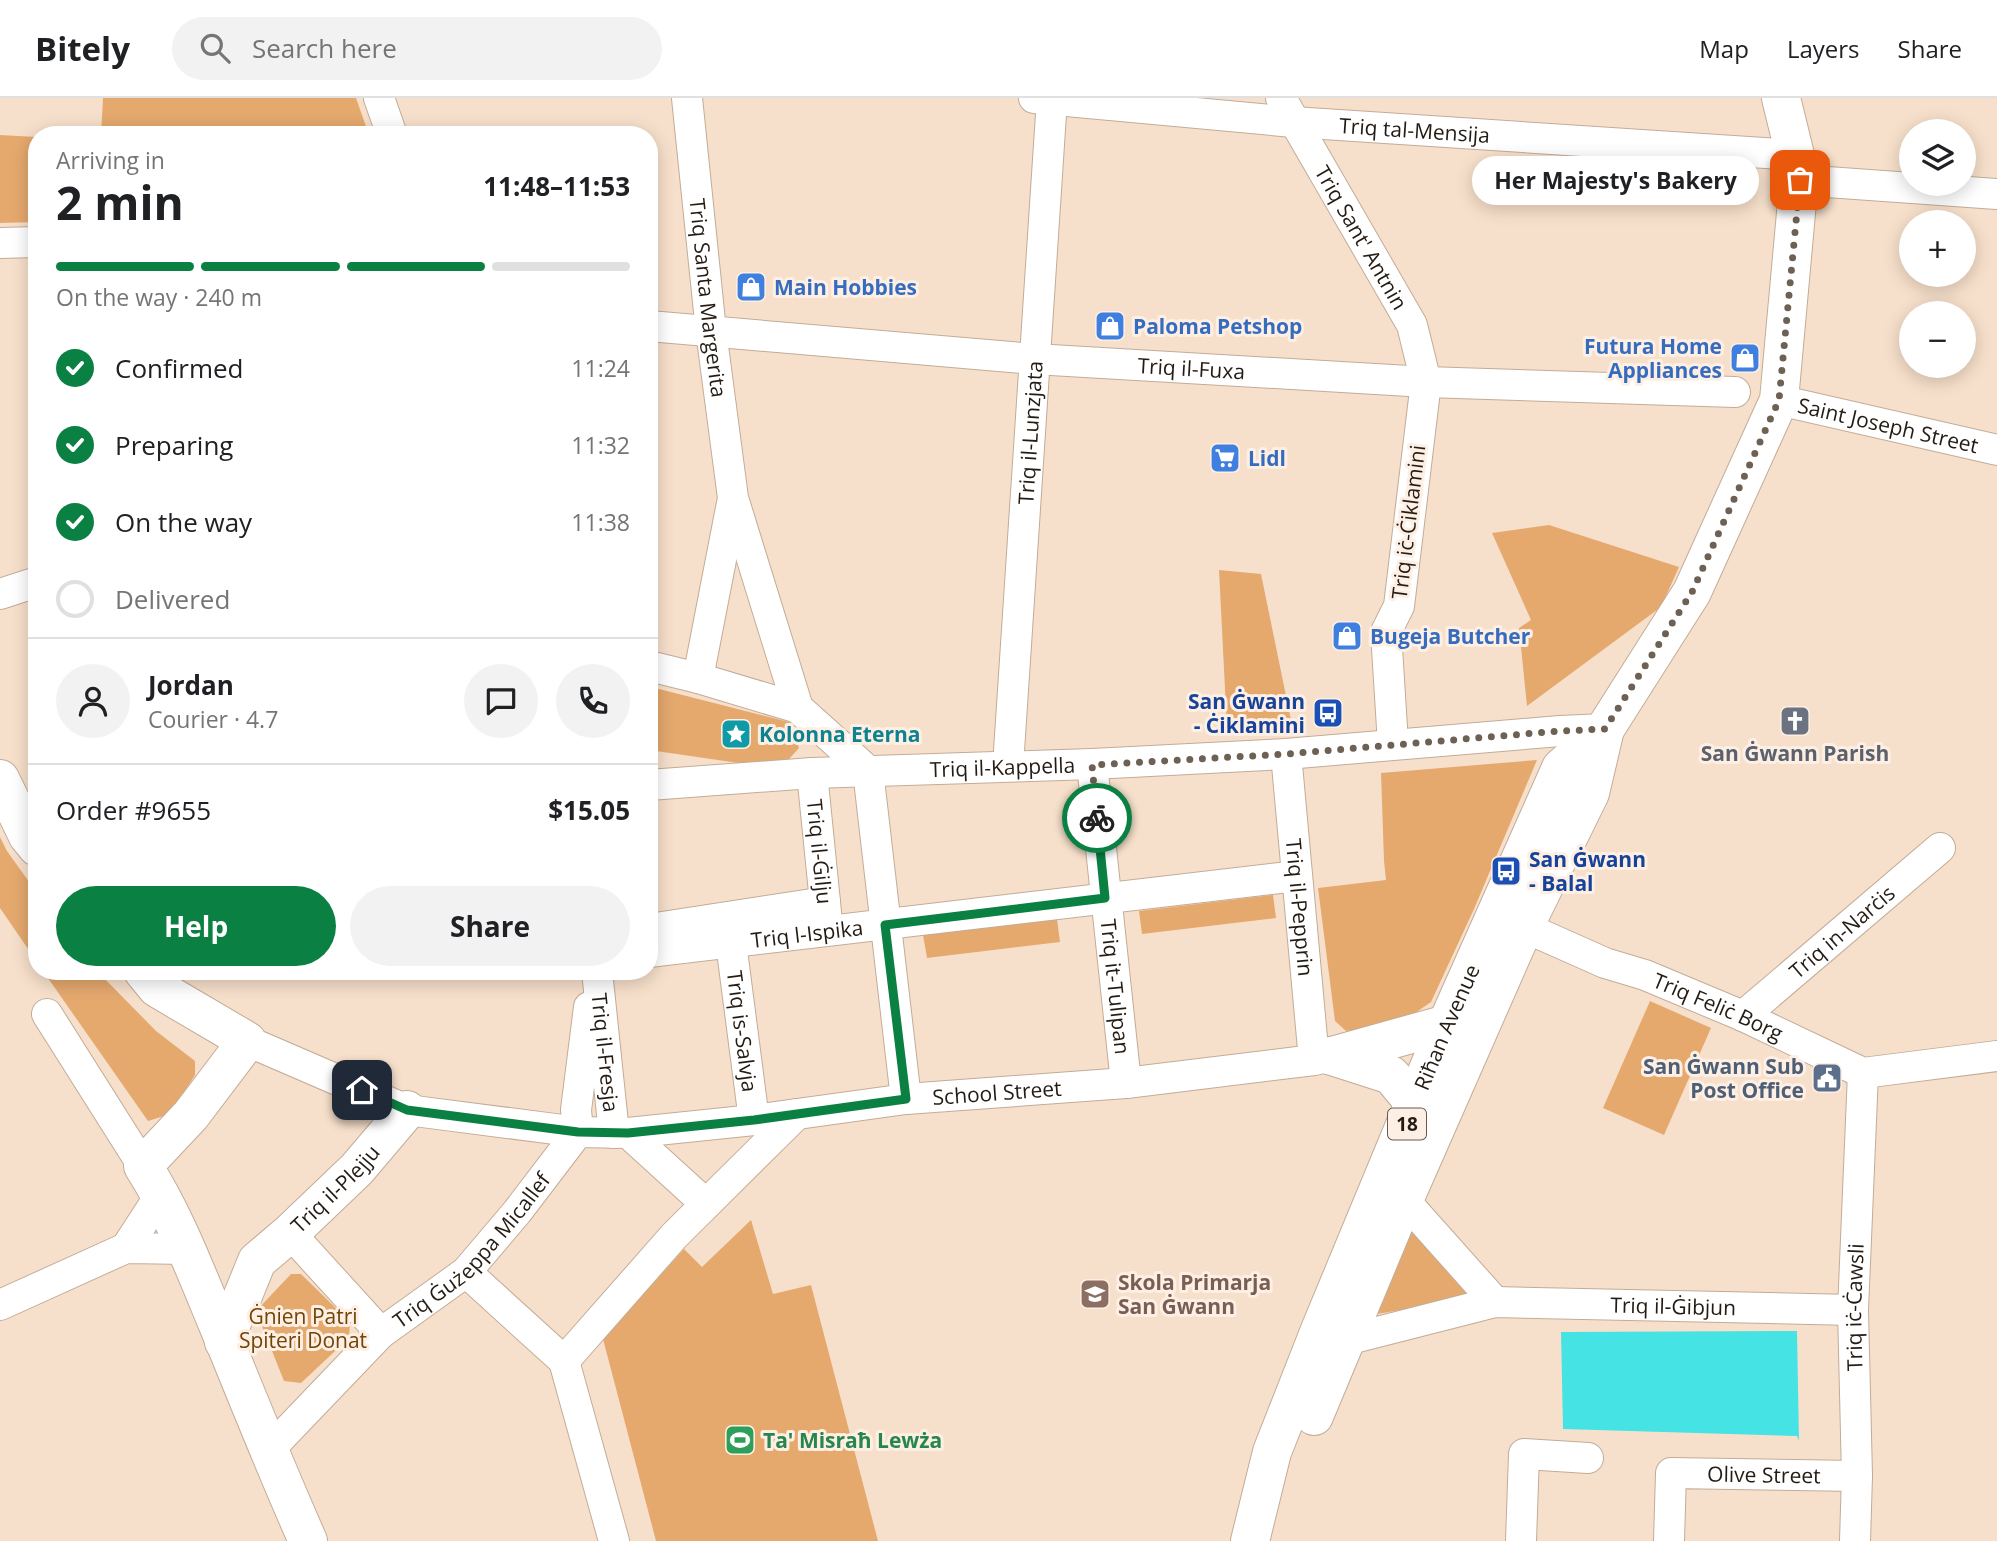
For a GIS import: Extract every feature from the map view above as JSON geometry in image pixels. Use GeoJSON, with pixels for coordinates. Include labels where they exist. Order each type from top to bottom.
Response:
{"type":"FeatureCollection","features":[{"type":"Feature","properties":{"kind":"main road"},"geometry":{"type":"LineString","coordinates":[[1781,98],[1798,167]]}},
{"type":"Feature","properties":{"kind":"main road","name":"Riħan Avenue"},"geometry":{"type":"LineString","coordinates":[[1252,1541],[1272,1452],[1320,1330],[1447,1024],[1561,768],[1605,729],[1692,592],[1779,400],[1798,167]]}},
{"type":"Feature","properties":{"kind":"main road","name":"Riħan Avenue"},"geometry":{"type":"LineString","coordinates":[[1252,1541],[1296,1461],[1404,1200],[1524,927],[1590,793],[1605,729]]}},
{"type":"Feature","properties":{"kind":"main road"},"geometry":{"type":"LineString","coordinates":[[0,779],[28,836]]}},
{"type":"Feature","properties":{"kind":"main road"},"geometry":{"type":"LineString","coordinates":[[161,980],[247,1041],[191,1115],[152,1180],[190,1256],[268,1451],[308,1541]]}},
{"type":"Feature","properties":{"kind":"main road"},"geometry":{"type":"LineString","coordinates":[[1323,1058],[1447,1024]]}},
{"type":"Feature","properties":{"kind":"main road"},"geometry":{"type":"LineString","coordinates":[[1323,1058],[1391,1075],[1415,1104]]}},
{"type":"Feature","properties":{"kind":"main road","name":"Triq il-Plejju"},"geometry":{"type":"LineString","coordinates":[[225,1342],[257,1261],[357,1169],[407,1110]]}},
{"type":"Feature","properties":{"kind":"main road"},"geometry":{"type":"LineString","coordinates":[[190,1256],[257,1261]]}},
{"type":"Feature","properties":{"kind":"street"},"geometry":{"type":"LineString","coordinates":[[379,98],[389,126]]}},
{"type":"Feature","properties":{"kind":"street","name":"Triq Santa Margerita"},"geometry":{"type":"LineString","coordinates":[[687,98],[711,331],[733,498],[798,708]]}},
{"type":"Feature","properties":{"kind":"street","name":"Triq tal-Mensija"},"geometry":{"type":"LineString","coordinates":[[1043,99],[1287,110],[1798,167],[1997,194]]}},
{"type":"Feature","properties":{"kind":"street","name":"Triq il-Lunzjata"},"geometry":{"type":"LineString","coordinates":[[1008,766],[1034,359],[1043,99]]}},
{"type":"Feature","properties":{"kind":"street","name":"Triq Sant' Antnin"},"geometry":{"type":"LineString","coordinates":[[1287,110],[1412,325],[1426,382]]}},
{"type":"Feature","properties":{"kind":"street"},"geometry":{"type":"LineString","coordinates":[[0,243],[28,242]]}},
{"type":"Feature","properties":{"kind":"street","name":"Triq il-Fuxa"},"geometry":{"type":"LineString","coordinates":[[658,327],[1034,359],[1426,382],[1735,392]]}},
{"type":"Feature","properties":{"kind":"street","name":"Triq iċ-Ċiklamini"},"geometry":{"type":"LineString","coordinates":[[1393,744],[1386,632],[1399,606],[1426,382]]}},
{"type":"Feature","properties":{"kind":"street","name":"Saint Joseph Street"},"geometry":{"type":"LineString","coordinates":[[1779,400],[1997,450]]}},
{"type":"Feature","properties":{"kind":"street","name":"Triq Santa Margerita"},"geometry":{"type":"LineString","coordinates":[[698,678],[733,498]]}},
{"type":"Feature","properties":{"kind":"street"},"geometry":{"type":"LineString","coordinates":[[0,594],[28,585]]}},
{"type":"Feature","properties":{"kind":"street"},"geometry":{"type":"LineString","coordinates":[[658,668],[798,708],[868,771],[906,1099]]}},
{"type":"Feature","properties":{"kind":"street","name":"Triq il-Kappella"},"geometry":{"type":"LineString","coordinates":[[658,784],[812,773],[1092,765],[1286,754],[1605,729]]}},
{"type":"Feature","properties":{"kind":"street","name":"Triq il-Pepprin"},"geometry":{"type":"LineString","coordinates":[[1286,754],[1297,876],[1323,1058]]}},
{"type":"Feature","properties":{"kind":"street","name":"Triq it-Tulipan"},"geometry":{"type":"LineString","coordinates":[[1092,765],[1126,1083]]}},
{"type":"Feature","properties":{"kind":"street","name":"Triq il-Ġilju"},"geometry":{"type":"LineString","coordinates":[[812,773],[827,916]]}},
{"type":"Feature","properties":{"kind":"street","name":"Triq in-Narċis"},"geometry":{"type":"LineString","coordinates":[[1743,1016],[1940,848]]}},
{"type":"Feature","properties":{"kind":"street","name":"Triq l-Ispika"},"geometry":{"type":"LineString","coordinates":[[658,928],[827,916],[885,925],[1297,876]]}},
{"type":"Feature","properties":{"kind":"street","name":"Triq l-Ispika"},"geometry":{"type":"LineString","coordinates":[[658,951],[731,943],[827,916]]}},
{"type":"Feature","properties":{"kind":"street","name":"Triq Feliċ Borg"},"geometry":{"type":"LineString","coordinates":[[1524,927],[1605,963],[1645,975],[1743,1016],[1863,1073]]}},
{"type":"Feature","properties":{"kind":"street","name":"Triq is-Salvja"},"geometry":{"type":"LineString","coordinates":[[731,943],[754,1120]]}},
{"type":"Feature","properties":{"kind":"street","name":"Triq il-Fresja"},"geometry":{"type":"LineString","coordinates":[[578,1132],[576,1110],[595,980]]}},
{"type":"Feature","properties":{"kind":"street","name":"Triq il-Fresja"},"geometry":{"type":"LineString","coordinates":[[597,980],[621,1133]]}},
{"type":"Feature","properties":{"kind":"street"},"geometry":{"type":"LineString","coordinates":[[47,1014],[152,1180],[126,1248]]}},
{"type":"Feature","properties":{"kind":"street","name":"School Street"},"geometry":{"type":"LineString","coordinates":[[247,1041],[407,1110],[578,1132],[621,1133],[754,1120],[906,1099],[1126,1083],[1323,1058]]}},
{"type":"Feature","properties":{"kind":"street"},"geometry":{"type":"LineString","coordinates":[[1863,1073],[1997,1056]]}},
{"type":"Feature","properties":{"kind":"street","name":"Triq iċ-Ċawsli"},"geometry":{"type":"LineString","coordinates":[[1855,1541],[1857,1476],[1853,1310],[1863,1073]]}},
{"type":"Feature","properties":{"kind":"street"},"geometry":{"type":"LineString","coordinates":[[564,1361],[674,1236],[797,1114]]}},
{"type":"Feature","properties":{"kind":"street","name":"Triq Ġużeppa Micallef"},"geometry":{"type":"LineString","coordinates":[[268,1451],[380,1332],[466,1272],[517,1212],[578,1132]]}},
{"type":"Feature","properties":{"kind":"street"},"geometry":{"type":"LineString","coordinates":[[621,1133],[706,1204]]}},
{"type":"Feature","properties":{"kind":"street"},"geometry":{"type":"LineString","coordinates":[[1404,1200],[1494,1302]]}},
{"type":"Feature","properties":{"kind":"street"},"geometry":{"type":"LineString","coordinates":[[290,1233],[380,1332]]}},
{"type":"Feature","properties":{"kind":"street"},"geometry":{"type":"LineString","coordinates":[[0,1305],[126,1248],[190,1256]]}},
{"type":"Feature","properties":{"kind":"street"},"geometry":{"type":"LineString","coordinates":[[466,1272],[564,1361],[614,1541]]}},
{"type":"Feature","properties":{"kind":"street","name":"Triq il-Ġibjun"},"geometry":{"type":"LineString","coordinates":[[1346,1340],[1494,1302],[1853,1310]]}},
{"type":"Feature","properties":{"kind":"street"},"geometry":{"type":"LineString","coordinates":[[1521,1541],[1524,1454],[1588,1458]]}},
{"type":"Feature","properties":{"kind":"street","name":"Olive Street"},"geometry":{"type":"LineString","coordinates":[[1669,1541],[1671,1474],[1857,1476]]}},
{"type":"Feature","properties":{"kind":"green space"},"geometry":{"type":"Polygon","coordinates":[[[103,98],[356,98],[366,126],[101,126],[103,98]]]}},
{"type":"Feature","properties":{"kind":"green space"},"geometry":{"type":"Polygon","coordinates":[[[0,135],[28,137],[28,222],[0,223],[0,135]]]}},
{"type":"Feature","properties":{"kind":"green space"},"geometry":{"type":"Polygon","coordinates":[[[1549,525],[1679,567],[1661,607],[1527,706],[1519,628],[1531,620],[1492,533],[1549,525]]]}},
{"type":"Feature","properties":{"kind":"green space"},"geometry":{"type":"Polygon","coordinates":[[[1219,570],[1261,574],[1291,720],[1227,729],[1219,570]]]}},
{"type":"Feature","properties":{"kind":"green space"},"geometry":{"type":"Polygon","coordinates":[[[658,689],[789,722],[799,748],[780,769],[658,751],[658,689]]]}},
{"type":"Feature","properties":{"kind":"green space"},"geometry":{"type":"Polygon","coordinates":[[[1537,760],[1431,1002],[1395,1027],[1346,1031],[1335,1021],[1318,888],[1386,880],[1381,773],[1537,760]]]}},
{"type":"Feature","properties":{"kind":"green space"},"geometry":{"type":"Polygon","coordinates":[[[0,837],[28,880],[28,949],[0,908],[0,837]]]}},
{"type":"Feature","properties":{"kind":"green space"},"geometry":{"type":"Polygon","coordinates":[[[1273,895],[1276,918],[1142,934],[1139,911],[1273,895]]]}},
{"type":"Feature","properties":{"kind":"green space"},"geometry":{"type":"Polygon","coordinates":[[[1057,919],[1060,942],[927,958],[923,935],[1057,919]]]}},
{"type":"Feature","properties":{"kind":"green space"},"geometry":{"type":"Polygon","coordinates":[[[49,980],[106,980],[156,1031],[195,1061],[195,1075],[170,1114],[148,1121],[49,980]]]}},
{"type":"Feature","properties":{"kind":"green space"},"geometry":{"type":"Polygon","coordinates":[[[1650,1001],[1711,1028],[1664,1135],[1603,1108],[1650,1001]]]}},
{"type":"Feature","properties":{"kind":"green space","name":"Ta' Misraħ Lewża"},"geometry":{"type":"Polygon","coordinates":[[[751,1220],[773,1294],[811,1285],[878,1541],[656,1541],[603,1339],[684,1249],[702,1267],[751,1220]]]}},
{"type":"Feature","properties":{"kind":"green space"},"geometry":{"type":"Polygon","coordinates":[[[1412,1226],[1472,1298],[1371,1315],[1412,1226]]]}},
{"type":"Feature","properties":{"kind":"green space","name":"Ġnien Patri Spiteri Donat"},"geometry":{"type":"Polygon","coordinates":[[[291,1274],[301,1274],[350,1322],[349,1338],[301,1383],[284,1381],[256,1311],[291,1274]]]}},
{"type":"Feature","properties":{"kind":"water"},"geometry":{"type":"Polygon","coordinates":[[[1797,1331],[1799,1441],[1797,1436],[1563,1429],[1561,1332],[1797,1331]]]}},
{"type":"Feature","properties":{"kind":"way so far"},"geometry":{"type":"LineString","coordinates":[[1097,818],[1092,765],[1286,754],[1605,729],[1692,592],[1779,400],[1800,180]]}},
{"type":"Feature","properties":{"kind":"place","name":"Her Majesty's Bakery"},"geometry":{"type":"Point","coordinates":[1800,180]}},
{"type":"Feature","properties":{"kind":"place","name":"Main Hobbies"},"geometry":{"type":"Point","coordinates":[751,287]}},
{"type":"Feature","properties":{"kind":"place","name":"Paloma Petshop"},"geometry":{"type":"Point","coordinates":[1110,326]}},
{"type":"Feature","properties":{"kind":"place","name":"Futura Home Appliances"},"geometry":{"type":"Point","coordinates":[1745,358]}},
{"type":"Feature","properties":{"kind":"place","name":"Lidl"},"geometry":{"type":"Point","coordinates":[1225,458]}},
{"type":"Feature","properties":{"kind":"place","name":"Bugeja Butcher"},"geometry":{"type":"Point","coordinates":[1347,636]}},
{"type":"Feature","properties":{"kind":"place","name":"San Ġwann - Ċiklamini"},"geometry":{"type":"Point","coordinates":[1328,713]}},
{"type":"Feature","properties":{"kind":"place","name":"San Ġwann Parish"},"geometry":{"type":"Point","coordinates":[1795,721]}},
{"type":"Feature","properties":{"kind":"place","name":"Kolonna Eterna"},"geometry":{"type":"Point","coordinates":[736,734]}},
{"type":"Feature","properties":{"kind":"place","name":"San Ġwann - Balal"},"geometry":{"type":"Point","coordinates":[1506,871]}},
{"type":"Feature","properties":{"kind":"place","name":"San Ġwann Sub Post Office"},"geometry":{"type":"Point","coordinates":[1827,1078]}},
{"type":"Feature","properties":{"kind":"place","name":"Skola Primarja San Ġwann"},"geometry":{"type":"Point","coordinates":[1095,1294]}},
{"type":"Feature","properties":{"kind":"place","name":"Ta' Misraħ Lewża"},"geometry":{"type":"Point","coordinates":[740,1440]}},
{"type":"Feature","properties":{"kind":"route"},"geometry":{"type":"LineString","coordinates":[[362,1090],[407,1110],[578,1132],[628,1133],[754,1120],[906,1099],[885,925],[1105,898],[1097,818]]}}]}
